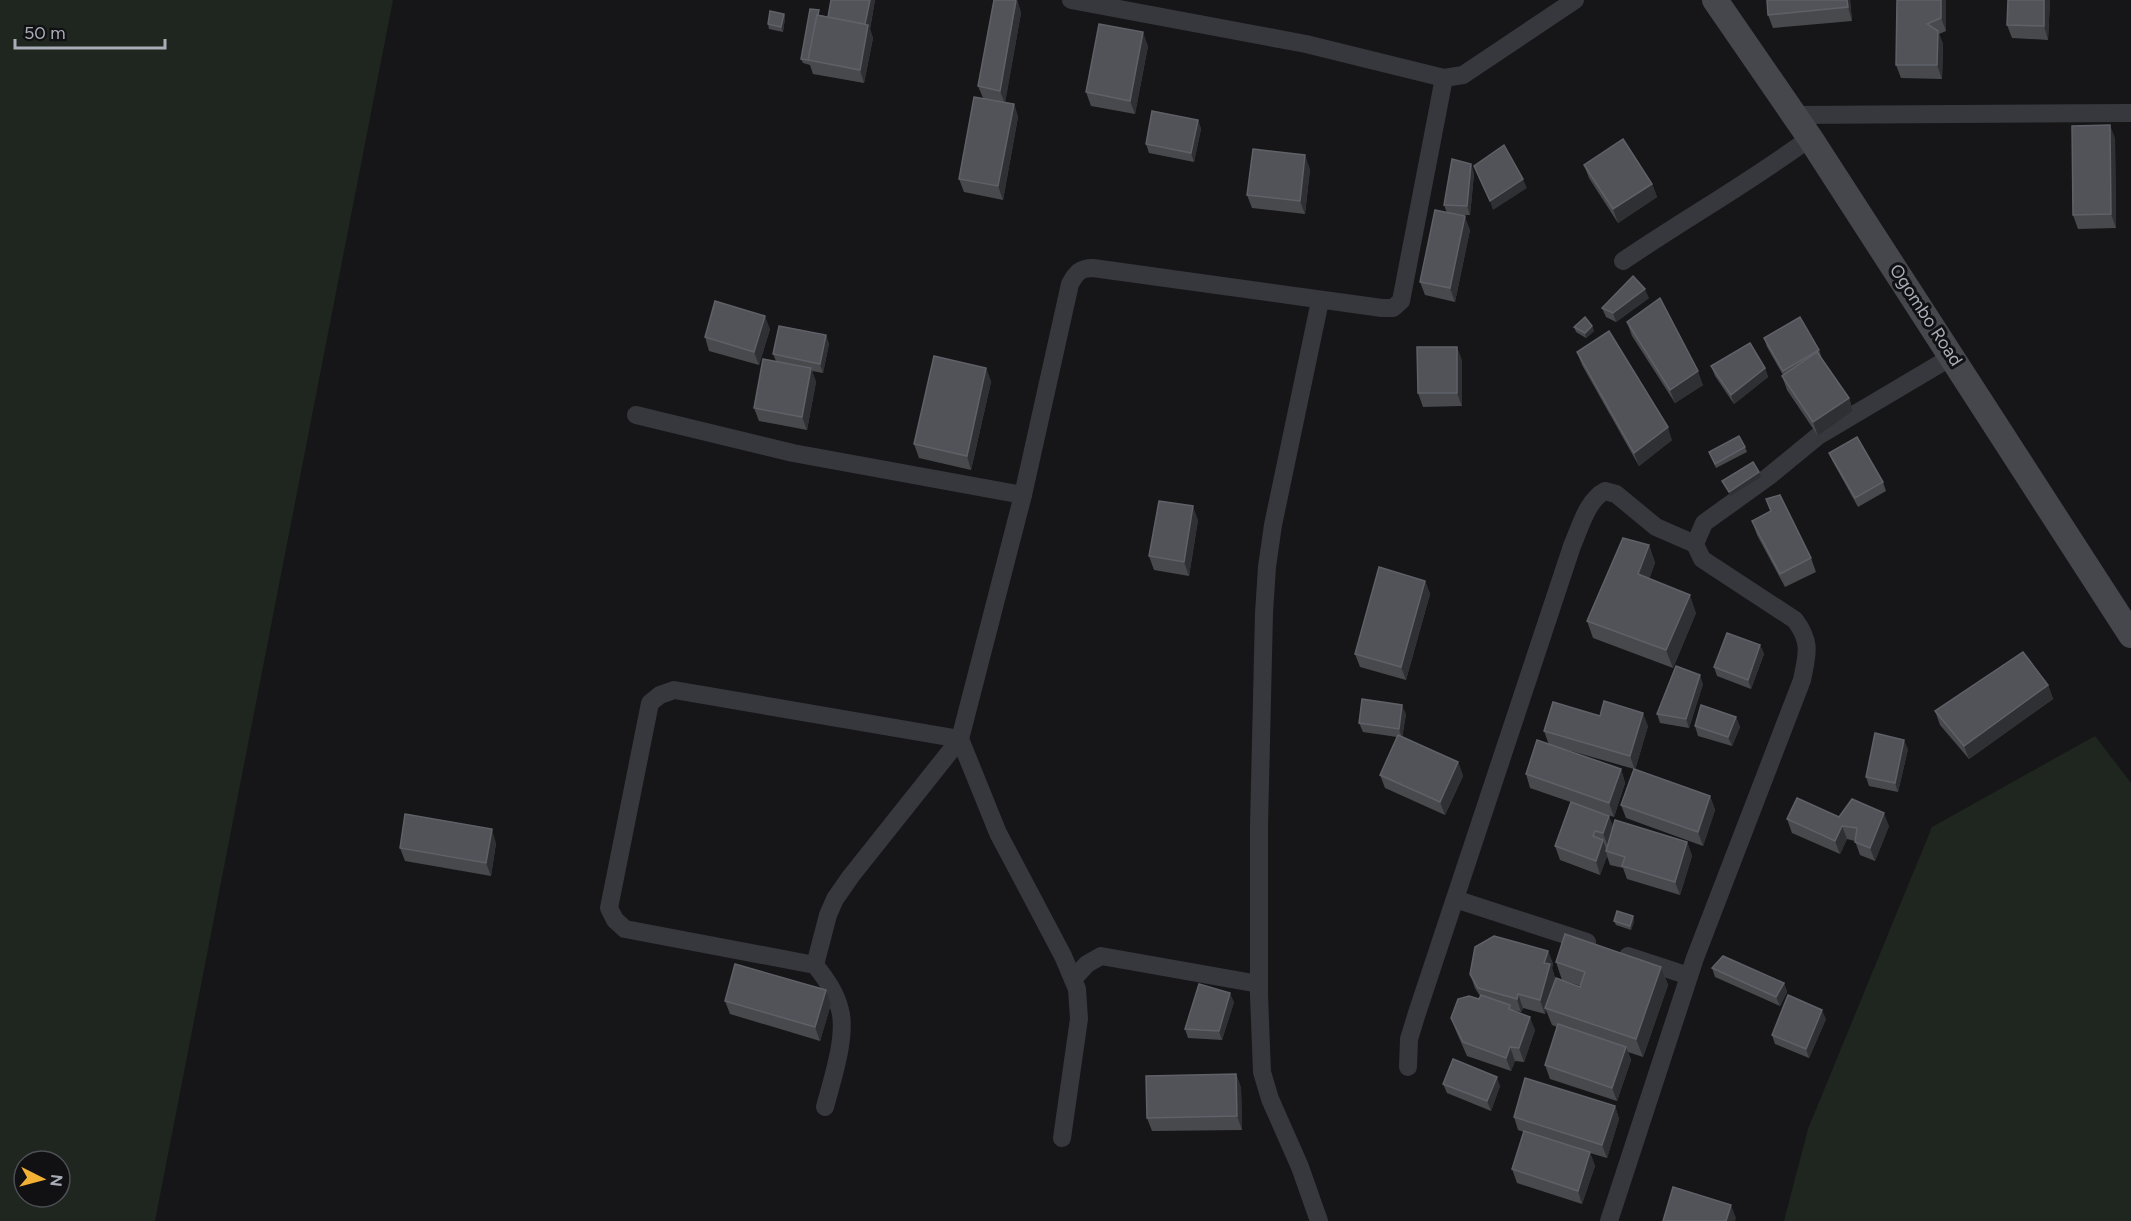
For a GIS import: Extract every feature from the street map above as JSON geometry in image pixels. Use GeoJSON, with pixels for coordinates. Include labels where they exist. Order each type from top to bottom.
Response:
{"type":"FeatureCollection","features":[{"type":"Feature","properties":{"kind":"main road","name":"Ogombo Road"},"geometry":{"type":"LineString","coordinates":[[1715,0],[1810,138],[1953,356],[2131,635]]}},
{"type":"Feature","properties":{"kind":"street"},"geometry":{"type":"LineString","coordinates":[[1071,0],[1306,44],[1444,78],[1463,75],[1575,0]]}},
{"type":"Feature","properties":{"kind":"street"},"geometry":{"type":"LineString","coordinates":[[815,965],[828,915],[835,899],[960,739],[1023,495],[1070,284],[1076,273],[1083,268],[1093,268],[1320,301],[1382,309],[1393,308],[1401,301],[1444,78]]}},
{"type":"Feature","properties":{"kind":"street"},"geometry":{"type":"LineString","coordinates":[[1794,115],[2131,113]]}},
{"type":"Feature","properties":{"kind":"street"},"geometry":{"type":"LineString","coordinates":[[1623,261],[1762,173],[1810,138]]}},
{"type":"Feature","properties":{"kind":"street"},"geometry":{"type":"LineString","coordinates":[[1319,1221],[1300,1167],[1270,1099],[1262,1072],[1258,826],[1266,579],[1273,525],[1320,301]]}},
{"type":"Feature","properties":{"kind":"street"},"geometry":{"type":"LineString","coordinates":[[1695,544],[1704,523],[1768,477],[1818,436],[1953,356]]}},
{"type":"Feature","properties":{"kind":"street"},"geometry":{"type":"LineString","coordinates":[[636,415],[793,453],[1023,495]]}},
{"type":"Feature","properties":{"kind":"street"},"geometry":{"type":"LineString","coordinates":[[1408,1067],[1409,1039],[1572,546],[1597,495],[1605,491],[1616,494],[1656,527],[1695,544],[1702,559],[1795,620],[1805,634],[1808,645],[1802,680],[1689,976],[1610,1221]]}},
{"type":"Feature","properties":{"kind":"street"},"geometry":{"type":"LineString","coordinates":[[825,1107],[841,1035],[841,1012],[836,996],[815,965],[625,929],[615,920],[609,908],[650,703],[660,695],[674,690],[960,739]]}},
{"type":"Feature","properties":{"kind":"street"},"geometry":{"type":"LineString","coordinates":[[960,739],[998,833],[1063,956],[1077,989],[1079,1019],[1062,1138]]}},
{"type":"Feature","properties":{"kind":"street"},"geometry":{"type":"LineString","coordinates":[[1455,899],[1689,976]]}},
{"type":"Feature","properties":{"kind":"street"},"geometry":{"type":"LineString","coordinates":[[1073,980],[1087,964],[1101,956],[1259,984]]}},
{"type":"Feature","properties":{"kind":"shaded area"},"geometry":{"type":"Polygon","coordinates":[[[0,0],[393,0],[155,1221],[0,1221],[0,0]]]}},
{"type":"Feature","properties":{"kind":"shaded area"},"geometry":{"type":"Polygon","coordinates":[[[2095,736],[2131,783],[2131,1221],[1784,1221],[1808,1129],[1932,827],[2095,736]]]}},
{"type":"Feature","properties":{"kind":"building"},"geometry":{"type":"Polygon","coordinates":[[[831,0],[870,0],[865,24],[828,17],[831,0]]]}},
{"type":"Feature","properties":{"kind":"building"},"geometry":{"type":"Polygon","coordinates":[[[994,0],[1016,0],[1000,91],[978,86],[994,0]]]}},
{"type":"Feature","properties":{"kind":"building"},"geometry":{"type":"Polygon","coordinates":[[[1767,0],[1847,0],[1848,7],[1768,15],[1767,0]]]}},
{"type":"Feature","properties":{"kind":"building"},"geometry":{"type":"Polygon","coordinates":[[[1897,0],[1941,0],[1941,18],[1927,24],[1938,31],[1937,65],[1896,65],[1897,0]]]}},
{"type":"Feature","properties":{"kind":"building"},"geometry":{"type":"Polygon","coordinates":[[[2008,0],[2044,0],[2044,26],[2007,25],[2008,0]]]}},
{"type":"Feature","properties":{"kind":"building"},"geometry":{"type":"Polygon","coordinates":[[[810,9],[819,10],[809,60],[801,59],[810,9]]]}},
{"type":"Feature","properties":{"kind":"building"},"geometry":{"type":"Polygon","coordinates":[[[770,11],[784,14],[781,27],[768,24],[770,11]]]}},
{"type":"Feature","properties":{"kind":"building"},"geometry":{"type":"Polygon","coordinates":[[[817,15],[868,25],[860,70],[808,60],[817,15]]]}},
{"type":"Feature","properties":{"kind":"building"},"geometry":{"type":"Polygon","coordinates":[[[1099,24],[1143,32],[1130,101],[1086,92],[1099,24]]]}},
{"type":"Feature","properties":{"kind":"building"},"geometry":{"type":"Polygon","coordinates":[[[974,97],[1014,104],[998,186],[959,179],[974,97]]]}},
{"type":"Feature","properties":{"kind":"building"},"geometry":{"type":"Polygon","coordinates":[[[1152,111],[1198,120],[1191,153],[1146,144],[1152,111]]]}},
{"type":"Feature","properties":{"kind":"building"},"geometry":{"type":"Polygon","coordinates":[[[2110,125],[2111,214],[2073,215],[2072,126],[2110,125]]]}},
{"type":"Feature","properties":{"kind":"building"},"geometry":{"type":"Polygon","coordinates":[[[1623,139],[1652,184],[1613,209],[1584,165],[1623,139]]]}},
{"type":"Feature","properties":{"kind":"building"},"geometry":{"type":"Polygon","coordinates":[[[1504,145],[1523,179],[1490,201],[1474,166],[1504,145]]]}},
{"type":"Feature","properties":{"kind":"building"},"geometry":{"type":"Polygon","coordinates":[[[1253,149],[1305,155],[1300,201],[1247,195],[1253,149]]]}},
{"type":"Feature","properties":{"kind":"building"},"geometry":{"type":"Polygon","coordinates":[[[1452,159],[1471,164],[1467,206],[1444,205],[1452,159]]]}},
{"type":"Feature","properties":{"kind":"building"},"geometry":{"type":"Polygon","coordinates":[[[1435,210],[1465,216],[1450,288],[1420,282],[1435,210]]]}},
{"type":"Feature","properties":{"kind":"building"},"geometry":{"type":"Polygon","coordinates":[[[1633,276],[1645,289],[1613,313],[1602,308],[1633,276]]]}},
{"type":"Feature","properties":{"kind":"building"},"geometry":{"type":"Polygon","coordinates":[[[1660,298],[1698,371],[1670,390],[1627,322],[1660,298]]]}},
{"type":"Feature","properties":{"kind":"building"},"geometry":{"type":"Polygon","coordinates":[[[715,301],[765,316],[754,352],[705,337],[715,301]]]}},
{"type":"Feature","properties":{"kind":"building"},"geometry":{"type":"Polygon","coordinates":[[[1585,317],[1592,326],[1585,333],[1574,327],[1585,317]]]}},
{"type":"Feature","properties":{"kind":"building"},"geometry":{"type":"Polygon","coordinates":[[[1800,317],[1819,350],[1783,371],[1764,338],[1800,317]]]}},
{"type":"Feature","properties":{"kind":"building"},"geometry":{"type":"Polygon","coordinates":[[[779,326],[826,335],[820,364],[773,354],[779,326]]]}},
{"type":"Feature","properties":{"kind":"building"},"geometry":{"type":"Polygon","coordinates":[[[1609,331],[1668,427],[1634,453],[1577,352],[1609,331]]]}},
{"type":"Feature","properties":{"kind":"building"},"geometry":{"type":"Polygon","coordinates":[[[1750,343],[1765,368],[1731,395],[1711,366],[1750,343]]]}},
{"type":"Feature","properties":{"kind":"building"},"geometry":{"type":"Polygon","coordinates":[[[1417,347],[1457,347],[1457,393],[1418,393],[1417,347]]]}},
{"type":"Feature","properties":{"kind":"building"},"geometry":{"type":"Polygon","coordinates":[[[1817,352],[1849,398],[1813,422],[1782,376],[1817,352]]]}},
{"type":"Feature","properties":{"kind":"building"},"geometry":{"type":"Polygon","coordinates":[[[934,356],[986,368],[967,456],[914,444],[934,356]]]}},
{"type":"Feature","properties":{"kind":"building"},"geometry":{"type":"Polygon","coordinates":[[[763,359],[811,368],[802,417],[754,408],[763,359]]]}},
{"type":"Feature","properties":{"kind":"building"},"geometry":{"type":"Polygon","coordinates":[[[1739,436],[1745,447],[1715,464],[1709,452],[1739,436]]]}},
{"type":"Feature","properties":{"kind":"building"},"geometry":{"type":"Polygon","coordinates":[[[1857,437],[1883,482],[1855,498],[1829,453],[1857,437]]]}},
{"type":"Feature","properties":{"kind":"building"},"geometry":{"type":"Polygon","coordinates":[[[1753,462],[1759,472],[1729,492],[1722,481],[1753,462]]]}},
{"type":"Feature","properties":{"kind":"building"},"geometry":{"type":"Polygon","coordinates":[[[1780,495],[1811,558],[1780,574],[1752,521],[1771,511],[1766,499],[1780,495]]]}},
{"type":"Feature","properties":{"kind":"building"},"geometry":{"type":"Polygon","coordinates":[[[1159,501],[1193,506],[1184,562],[1149,556],[1159,501]]]}},
{"type":"Feature","properties":{"kind":"building"},"geometry":{"type":"Polygon","coordinates":[[[1623,538],[1649,545],[1638,574],[1690,595],[1666,650],[1587,621],[1623,538]]]}},
{"type":"Feature","properties":{"kind":"building"},"geometry":{"type":"Polygon","coordinates":[[[1379,567],[1425,581],[1401,667],[1355,654],[1379,567]]]}},
{"type":"Feature","properties":{"kind":"building"},"geometry":{"type":"Polygon","coordinates":[[[1727,633],[1760,645],[1748,680],[1714,667],[1727,633]]]}},
{"type":"Feature","properties":{"kind":"building"},"geometry":{"type":"Polygon","coordinates":[[[2023,652],[2048,685],[1964,746],[1935,711],[2023,652]]]}},
{"type":"Feature","properties":{"kind":"building"},"geometry":{"type":"Polygon","coordinates":[[[1676,666],[1700,675],[1686,719],[1657,714],[1676,666]]]}},
{"type":"Feature","properties":{"kind":"building"},"geometry":{"type":"Polygon","coordinates":[[[1362,699],[1402,705],[1399,729],[1359,723],[1362,699]]]}},
{"type":"Feature","properties":{"kind":"building"},"geometry":{"type":"Polygon","coordinates":[[[1604,701],[1643,713],[1630,756],[1544,731],[1553,702],[1600,716],[1604,701]]]}},
{"type":"Feature","properties":{"kind":"building"},"geometry":{"type":"Polygon","coordinates":[[[1701,705],[1736,717],[1728,737],[1695,726],[1701,705]]]}},
{"type":"Feature","properties":{"kind":"building"},"geometry":{"type":"Polygon","coordinates":[[[1875,733],[1904,740],[1895,783],[1866,777],[1875,733]]]}},
{"type":"Feature","properties":{"kind":"building"},"geometry":{"type":"Polygon","coordinates":[[[1398,735],[1458,762],[1440,802],[1380,775],[1398,735]]]}},
{"type":"Feature","properties":{"kind":"building"},"geometry":{"type":"Polygon","coordinates":[[[1537,740],[1621,769],[1609,803],[1526,774],[1537,740]]]}},
{"type":"Feature","properties":{"kind":"building"},"geometry":{"type":"Polygon","coordinates":[[[1634,769],[1710,796],[1698,832],[1621,805],[1634,769]]]}},
{"type":"Feature","properties":{"kind":"building"},"geometry":{"type":"Polygon","coordinates":[[[1797,798],[1839,817],[1852,799],[1884,813],[1870,848],[1855,842],[1857,828],[1842,826],[1835,841],[1787,819],[1797,798]]]}},
{"type":"Feature","properties":{"kind":"building"},"geometry":{"type":"Polygon","coordinates":[[[1571,802],[1609,816],[1603,833],[1595,831],[1593,836],[1603,840],[1596,861],[1555,846],[1571,802]]]}},
{"type":"Feature","properties":{"kind":"building"},"geometry":{"type":"Polygon","coordinates":[[[405,814],[492,829],[486,863],[400,848],[405,814]]]}},
{"type":"Feature","properties":{"kind":"building"},"geometry":{"type":"Polygon","coordinates":[[[1615,820],[1687,842],[1675,882],[1622,866],[1625,857],[1606,851],[1615,820]]]}},
{"type":"Feature","properties":{"kind":"building"},"geometry":{"type":"Polygon","coordinates":[[[1617,911],[1633,916],[1630,926],[1614,921],[1617,911]]]}},
{"type":"Feature","properties":{"kind":"building"},"geometry":{"type":"Polygon","coordinates":[[[1565,934],[1661,967],[1636,1039],[1545,1008],[1556,978],[1580,987],[1585,972],[1556,962],[1565,934]]]}},
{"type":"Feature","properties":{"kind":"building"},"geometry":{"type":"Polygon","coordinates":[[[1494,936],[1548,951],[1544,963],[1550,964],[1540,1000],[1518,994],[1517,999],[1478,988],[1470,974],[1475,947],[1494,936]]]}},
{"type":"Feature","properties":{"kind":"building"},"geometry":{"type":"Polygon","coordinates":[[[1723,956],[1784,983],[1776,997],[1712,968],[1723,956]]]}},
{"type":"Feature","properties":{"kind":"building"},"geometry":{"type":"Polygon","coordinates":[[[735,964],[826,990],[815,1027],[725,1001],[735,964]]]}},
{"type":"Feature","properties":{"kind":"building"},"geometry":{"type":"Polygon","coordinates":[[[1199,984],[1230,993],[1219,1031],[1185,1029],[1199,984]]]}},
{"type":"Feature","properties":{"kind":"building"},"geometry":{"type":"Polygon","coordinates":[[[1481,995],[1510,1005],[1509,1009],[1530,1017],[1519,1048],[1510,1047],[1506,1058],[1463,1042],[1451,1018],[1458,999],[1469,996],[1479,999],[1481,995]]]}},
{"type":"Feature","properties":{"kind":"building"},"geometry":{"type":"Polygon","coordinates":[[[1788,995],[1822,1010],[1806,1049],[1772,1035],[1788,995]]]}},
{"type":"Feature","properties":{"kind":"building"},"geometry":{"type":"Polygon","coordinates":[[[1558,1024],[1626,1047],[1612,1088],[1545,1065],[1558,1024]]]}},
{"type":"Feature","properties":{"kind":"building"},"geometry":{"type":"Polygon","coordinates":[[[1453,1059],[1497,1077],[1487,1101],[1443,1084],[1453,1059]]]}},
{"type":"Feature","properties":{"kind":"building"},"geometry":{"type":"Polygon","coordinates":[[[1236,1074],[1237,1116],[1147,1118],[1146,1076],[1236,1074]]]}},
{"type":"Feature","properties":{"kind":"building"},"geometry":{"type":"Polygon","coordinates":[[[1525,1078],[1615,1106],[1602,1145],[1514,1117],[1525,1078]]]}},
{"type":"Feature","properties":{"kind":"building"},"geometry":{"type":"Polygon","coordinates":[[[1524,1131],[1590,1152],[1578,1191],[1512,1169],[1524,1131]]]}},
{"type":"Feature","properties":{"kind":"building"},"geometry":{"type":"Polygon","coordinates":[[[1673,1187],[1731,1205],[1726,1221],[1663,1221],[1673,1187]]]}}]}
